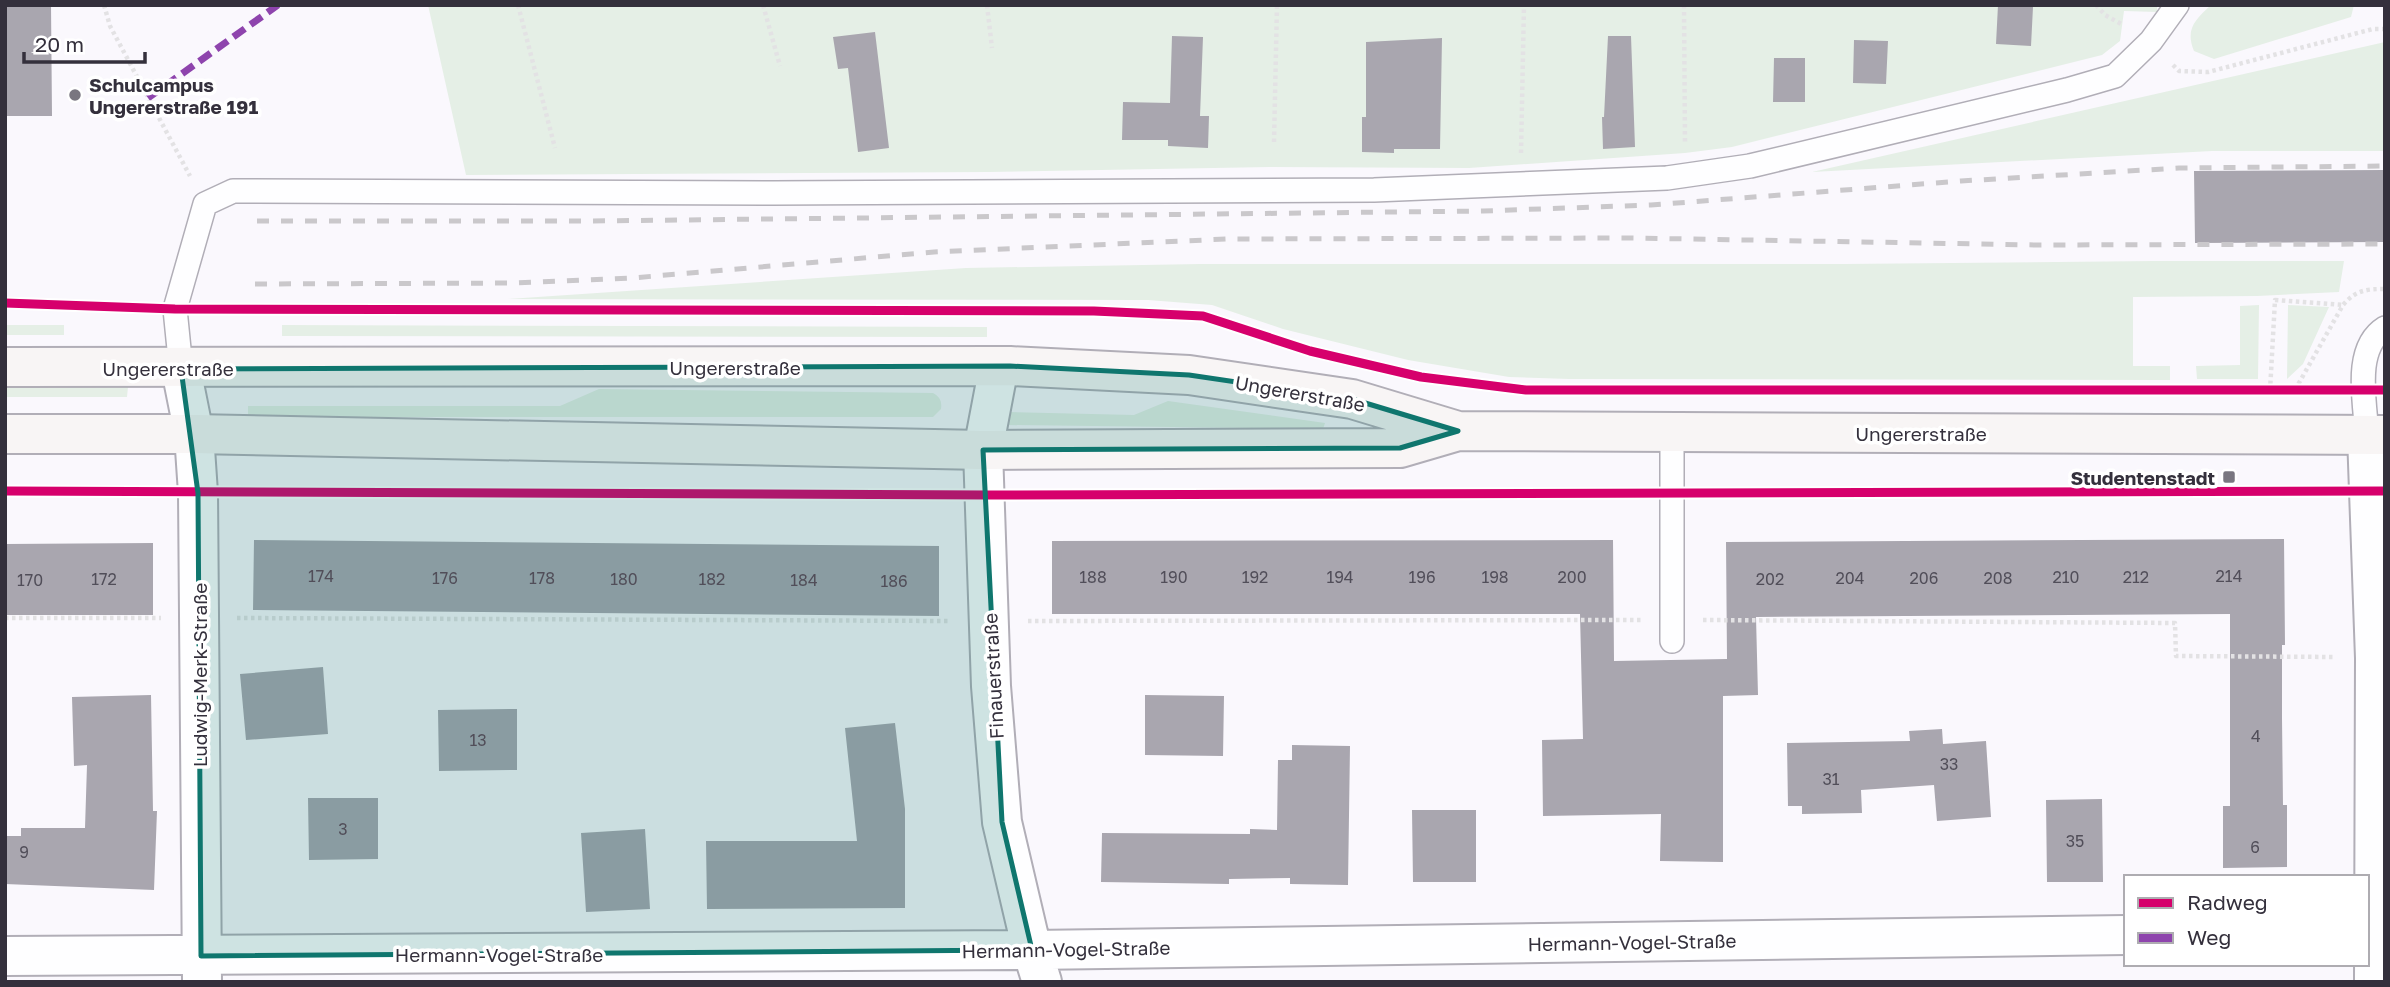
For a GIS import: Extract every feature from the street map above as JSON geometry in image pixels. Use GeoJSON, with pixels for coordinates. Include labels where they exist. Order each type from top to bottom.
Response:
{"type":"FeatureCollection","features":[{"type":"Feature","properties":{"kind":"main road","name":"Ungererstraße"},"geometry":{"type":"LineString","coordinates":[[5,367],[181,369],[999,366],[1189,375],[1352,399],[1458,431],[2376,435]]}},
{"type":"Feature","properties":{"kind":"main road","name":"Ungererstraße"},"geometry":{"type":"LineString","coordinates":[[5,434],[194,434],[983,450],[1400,448],[1458,431]]}},
{"type":"Feature","properties":{"kind":"street","name":"Finauerstraße"},"geometry":{"type":"LineString","coordinates":[[999,366],[983,450],[991,685],[1002,822],[1037,966]]}},
{"type":"Feature","properties":{"kind":"street","name":"Ludwig-Merk-Straße"},"geometry":{"type":"LineString","coordinates":[[181,369],[194,434],[198,493],[202,969]]}},
{"type":"Feature","properties":{"kind":"street"},"geometry":{"type":"LineString","coordinates":[[2374,982],[2371,932],[2376,435]]}},
{"type":"Feature","properties":{"kind":"street","name":"Hermann-Vogel-Straße"},"geometry":{"type":"LineString","coordinates":[[5,956],[202,969],[1037,966],[2124,935]]}},
{"type":"Feature","properties":{"kind":"lane"},"geometry":{"type":"LineString","coordinates":[[181,369],[175,309],[205,204],[233,191],[1346,191],[1668,178],[1750,166],[2067,90],[2115,76],[2151,41],[2177,5]]}},
{"type":"Feature","properties":{"kind":"lane"},"geometry":{"type":"LineString","coordinates":[[2376,435],[2365,359],[2372,339],[2385,328]]}},
{"type":"Feature","properties":{"kind":"lane"},"geometry":{"type":"LineString","coordinates":[[1672,432],[1672,630]]}},
{"type":"Feature","properties":{"kind":"path"},"geometry":{"type":"LineString","coordinates":[[104,5],[110,26],[205,204]]}},
{"type":"Feature","properties":{"kind":"path"},"geometry":{"type":"LineString","coordinates":[[518,5],[555,148]]}},
{"type":"Feature","properties":{"kind":"path"},"geometry":{"type":"LineString","coordinates":[[764,5],[780,66]]}},
{"type":"Feature","properties":{"kind":"path"},"geometry":{"type":"LineString","coordinates":[[987,5],[992,48]]}},
{"type":"Feature","properties":{"kind":"path"},"geometry":{"type":"LineString","coordinates":[[1274,142],[1277,5]]}},
{"type":"Feature","properties":{"kind":"path"},"geometry":{"type":"LineString","coordinates":[[1521,185],[1524,5]]}},
{"type":"Feature","properties":{"kind":"path"},"geometry":{"type":"LineString","coordinates":[[1684,5],[1685,153]]}},
{"type":"Feature","properties":{"kind":"path"},"geometry":{"type":"LineString","coordinates":[[2151,41],[2179,71],[2208,72],[2373,29],[2385,29]]}},
{"type":"Feature","properties":{"kind":"path"},"geometry":{"type":"LineString","coordinates":[[2295,390],[2343,305],[2352,294],[2365,289],[2385,289]]}},
{"type":"Feature","properties":{"kind":"path"},"geometry":{"type":"LineString","coordinates":[[2270,391],[2275,300],[2343,305]]}},
{"type":"Feature","properties":{"kind":"path"},"geometry":{"type":"LineString","coordinates":[[2189,481],[2189,492]]}},
{"type":"Feature","properties":{"kind":"path"},"geometry":{"type":"LineString","coordinates":[[5,618],[989,621],[1672,630],[2175,623],[2176,656],[2375,658]]}},
{"type":"Feature","properties":{"kind":"highlighted area"},"geometry":{"type":"Polygon","coordinates":[[[1010,366],[1189,375],[1352,399],[1458,431],[1400,448],[983,450],[1002,822],[1032,950],[201,956],[198,493],[181,369],[1010,366]]]}},
{"type":"Feature","properties":{"kind":"shaded area"},"geometry":{"type":"Polygon","coordinates":[[[428,5],[2157,5],[2157,12],[2124,11],[2120,41],[2102,55],[1732,147],[1685,153],[1469,168],[1270,167],[989,172],[466,175],[428,5]]]}},
{"type":"Feature","properties":{"kind":"shaded area"},"geometry":{"type":"Polygon","coordinates":[[[2211,5],[2354,5],[2351,17],[2214,59],[2194,51],[2191,43],[2193,25],[2211,5]]]}},
{"type":"Feature","properties":{"kind":"shaded area"},"geometry":{"type":"Polygon","coordinates":[[[2385,42],[2385,151],[2212,151],[1812,172],[2385,42]]]}},
{"type":"Feature","properties":{"kind":"shaded area"},"geometry":{"type":"Polygon","coordinates":[[[2344,261],[2339,292],[2133,297],[2133,366],[2170,366],[2170,380],[1509,377],[1408,360],[1283,329],[1212,305],[1148,300],[508,299],[966,268],[1200,264],[2344,261]]]}},
{"type":"Feature","properties":{"kind":"shaded area"},"geometry":{"type":"Polygon","coordinates":[[[2259,305],[2258,379],[2197,379],[2196,366],[2240,365],[2240,306],[2259,305]]]}},
{"type":"Feature","properties":{"kind":"shaded area"},"geometry":{"type":"Polygon","coordinates":[[[2288,305],[2329,307],[2303,364],[2287,379],[2288,305]]]}},
{"type":"Feature","properties":{"kind":"shaded area"},"geometry":{"type":"Polygon","coordinates":[[[5,325],[64,325],[64,335],[5,335],[5,325]]]}},
{"type":"Feature","properties":{"kind":"shaded area"},"geometry":{"type":"Polygon","coordinates":[[[282,325],[987,327],[987,337],[282,336],[282,325]]]}},
{"type":"Feature","properties":{"kind":"shaded area"},"geometry":{"type":"Polygon","coordinates":[[[128,387],[127,397],[5,397],[5,388],[128,387]]]}},
{"type":"Feature","properties":{"kind":"shaded area"},"geometry":{"type":"Polygon","coordinates":[[[599,389],[933,393],[940,400],[941,409],[933,417],[248,417],[248,406],[560,406],[599,389]]]}},
{"type":"Feature","properties":{"kind":"shaded area"},"geometry":{"type":"Polygon","coordinates":[[[1168,401],[1325,423],[1323,429],[1007,425],[1008,412],[1134,415],[1168,401]]]}},
{"type":"Feature","properties":{"kind":"building"},"geometry":{"type":"Polygon","coordinates":[[[5,5],[51,5],[52,116],[5,116],[5,5]]]}},
{"type":"Feature","properties":{"kind":"building"},"geometry":{"type":"Polygon","coordinates":[[[1998,5],[2033,7],[2031,46],[1996,44],[1998,5]]]}},
{"type":"Feature","properties":{"kind":"building"},"geometry":{"type":"Polygon","coordinates":[[[875,32],[889,148],[858,152],[848,68],[838,69],[833,37],[875,32]]]}},
{"type":"Feature","properties":{"kind":"building"},"geometry":{"type":"Polygon","coordinates":[[[1172,36],[1203,37],[1200,116],[1209,116],[1208,148],[1168,146],[1168,140],[1122,140],[1123,102],[1170,103],[1172,36]]]}},
{"type":"Feature","properties":{"kind":"building"},"geometry":{"type":"Polygon","coordinates":[[[1608,36],[1631,36],[1635,147],[1603,149],[1602,117],[1608,36]]]}},
{"type":"Feature","properties":{"kind":"building"},"geometry":{"type":"Polygon","coordinates":[[[1442,38],[1440,149],[1394,149],[1394,153],[1362,152],[1362,117],[1366,117],[1366,42],[1442,38]]]}},
{"type":"Feature","properties":{"kind":"building"},"geometry":{"type":"Polygon","coordinates":[[[1854,40],[1888,41],[1886,84],[1853,83],[1854,40]]]}},
{"type":"Feature","properties":{"kind":"building"},"geometry":{"type":"Polygon","coordinates":[[[1774,58],[1805,58],[1805,102],[1773,102],[1774,58]]]}},
{"type":"Feature","properties":{"kind":"building"},"geometry":{"type":"Polygon","coordinates":[[[2385,170],[2385,242],[2195,243],[2194,171],[2385,170]]]}},
{"type":"Feature","properties":{"kind":"building"},"geometry":{"type":"Polygon","coordinates":[[[2284,539],[2285,645],[2282,645],[2282,718],[2287,867],[2223,868],[2223,806],[2230,806],[2230,614],[1756,617],[1758,695],[1723,696],[1723,862],[1660,861],[1661,814],[1543,816],[1542,740],[1583,739],[1580,614],[1052,614],[1052,541],[1613,540],[1614,661],[1727,659],[1726,542],[2284,539]]]}},
{"type":"Feature","properties":{"kind":"building"},"geometry":{"type":"Polygon","coordinates":[[[254,540],[939,546],[939,616],[253,610],[254,540]]]}},
{"type":"Feature","properties":{"kind":"building"},"geometry":{"type":"Polygon","coordinates":[[[153,543],[153,615],[5,615],[5,544],[153,543]]]}},
{"type":"Feature","properties":{"kind":"building"},"geometry":{"type":"Polygon","coordinates":[[[323,667],[328,734],[246,740],[240,674],[323,667]]]}},
{"type":"Feature","properties":{"kind":"building"},"geometry":{"type":"Polygon","coordinates":[[[151,695],[153,811],[157,811],[154,890],[5,884],[5,836],[21,836],[21,828],[85,828],[87,765],[74,766],[72,697],[151,695]]]}},
{"type":"Feature","properties":{"kind":"building"},"geometry":{"type":"Polygon","coordinates":[[[1145,695],[1224,696],[1223,756],[1145,755],[1145,695]]]}},
{"type":"Feature","properties":{"kind":"building"},"geometry":{"type":"Polygon","coordinates":[[[517,709],[517,770],[439,771],[438,710],[517,709]]]}},
{"type":"Feature","properties":{"kind":"building"},"geometry":{"type":"Polygon","coordinates":[[[895,723],[905,809],[905,908],[707,909],[706,841],[857,841],[845,728],[895,723]]]}},
{"type":"Feature","properties":{"kind":"building"},"geometry":{"type":"Polygon","coordinates":[[[1942,729],[1943,744],[1986,741],[1991,817],[1937,821],[1934,785],[1861,790],[1862,813],[1802,814],[1802,806],[1788,806],[1787,743],[1910,741],[1909,731],[1942,729]]]}},
{"type":"Feature","properties":{"kind":"building"},"geometry":{"type":"Polygon","coordinates":[[[1292,745],[1350,746],[1348,885],[1290,884],[1290,878],[1229,879],[1229,884],[1101,882],[1102,833],[1250,834],[1250,829],[1277,830],[1278,760],[1292,760],[1292,745]]]}},
{"type":"Feature","properties":{"kind":"building"},"geometry":{"type":"Polygon","coordinates":[[[308,798],[378,798],[378,859],[309,860],[308,798]]]}},
{"type":"Feature","properties":{"kind":"building"},"geometry":{"type":"Polygon","coordinates":[[[2102,799],[2103,882],[2047,882],[2046,800],[2102,799]]]}},
{"type":"Feature","properties":{"kind":"building"},"geometry":{"type":"Polygon","coordinates":[[[1412,810],[1476,810],[1476,882],[1413,882],[1412,810]]]}},
{"type":"Feature","properties":{"kind":"building"},"geometry":{"type":"Polygon","coordinates":[[[645,829],[650,909],[586,912],[581,833],[645,829]]]}},
{"type":"Feature","properties":{"kind":"railway"},"geometry":{"type":"LineString","coordinates":[[257,221],[592,221],[1483,211],[1651,205],[1961,181],[2179,168],[2385,166]]}},
{"type":"Feature","properties":{"kind":"railway"},"geometry":{"type":"LineString","coordinates":[[255,284],[516,283],[632,278],[934,252],[1227,239],[1633,238],[2037,245],[2385,244]]}},
{"type":"Feature","properties":{"kind":"marked path"},"geometry":{"type":"LineString","coordinates":[[148,98],[278,5]]}},
{"type":"Feature","properties":{"kind":"cycle path"},"geometry":{"type":"LineString","coordinates":[[5,303],[175,309],[1094,311],[1203,316],[1310,351],[1421,377],[1526,390],[2385,390]]}},
{"type":"Feature","properties":{"kind":"cycle path"},"geometry":{"type":"LineString","coordinates":[[5,491],[986,495],[2385,491]]}},
{"type":"Feature","properties":{"kind":"place","name":"Schulcampus Ungererstraße 191"},"geometry":{"type":"Point","coordinates":[75,95]}},
{"type":"Feature","properties":{"kind":"place","name":"Studentenstadt"},"geometry":{"type":"Point","coordinates":[2229,477]}}]}
